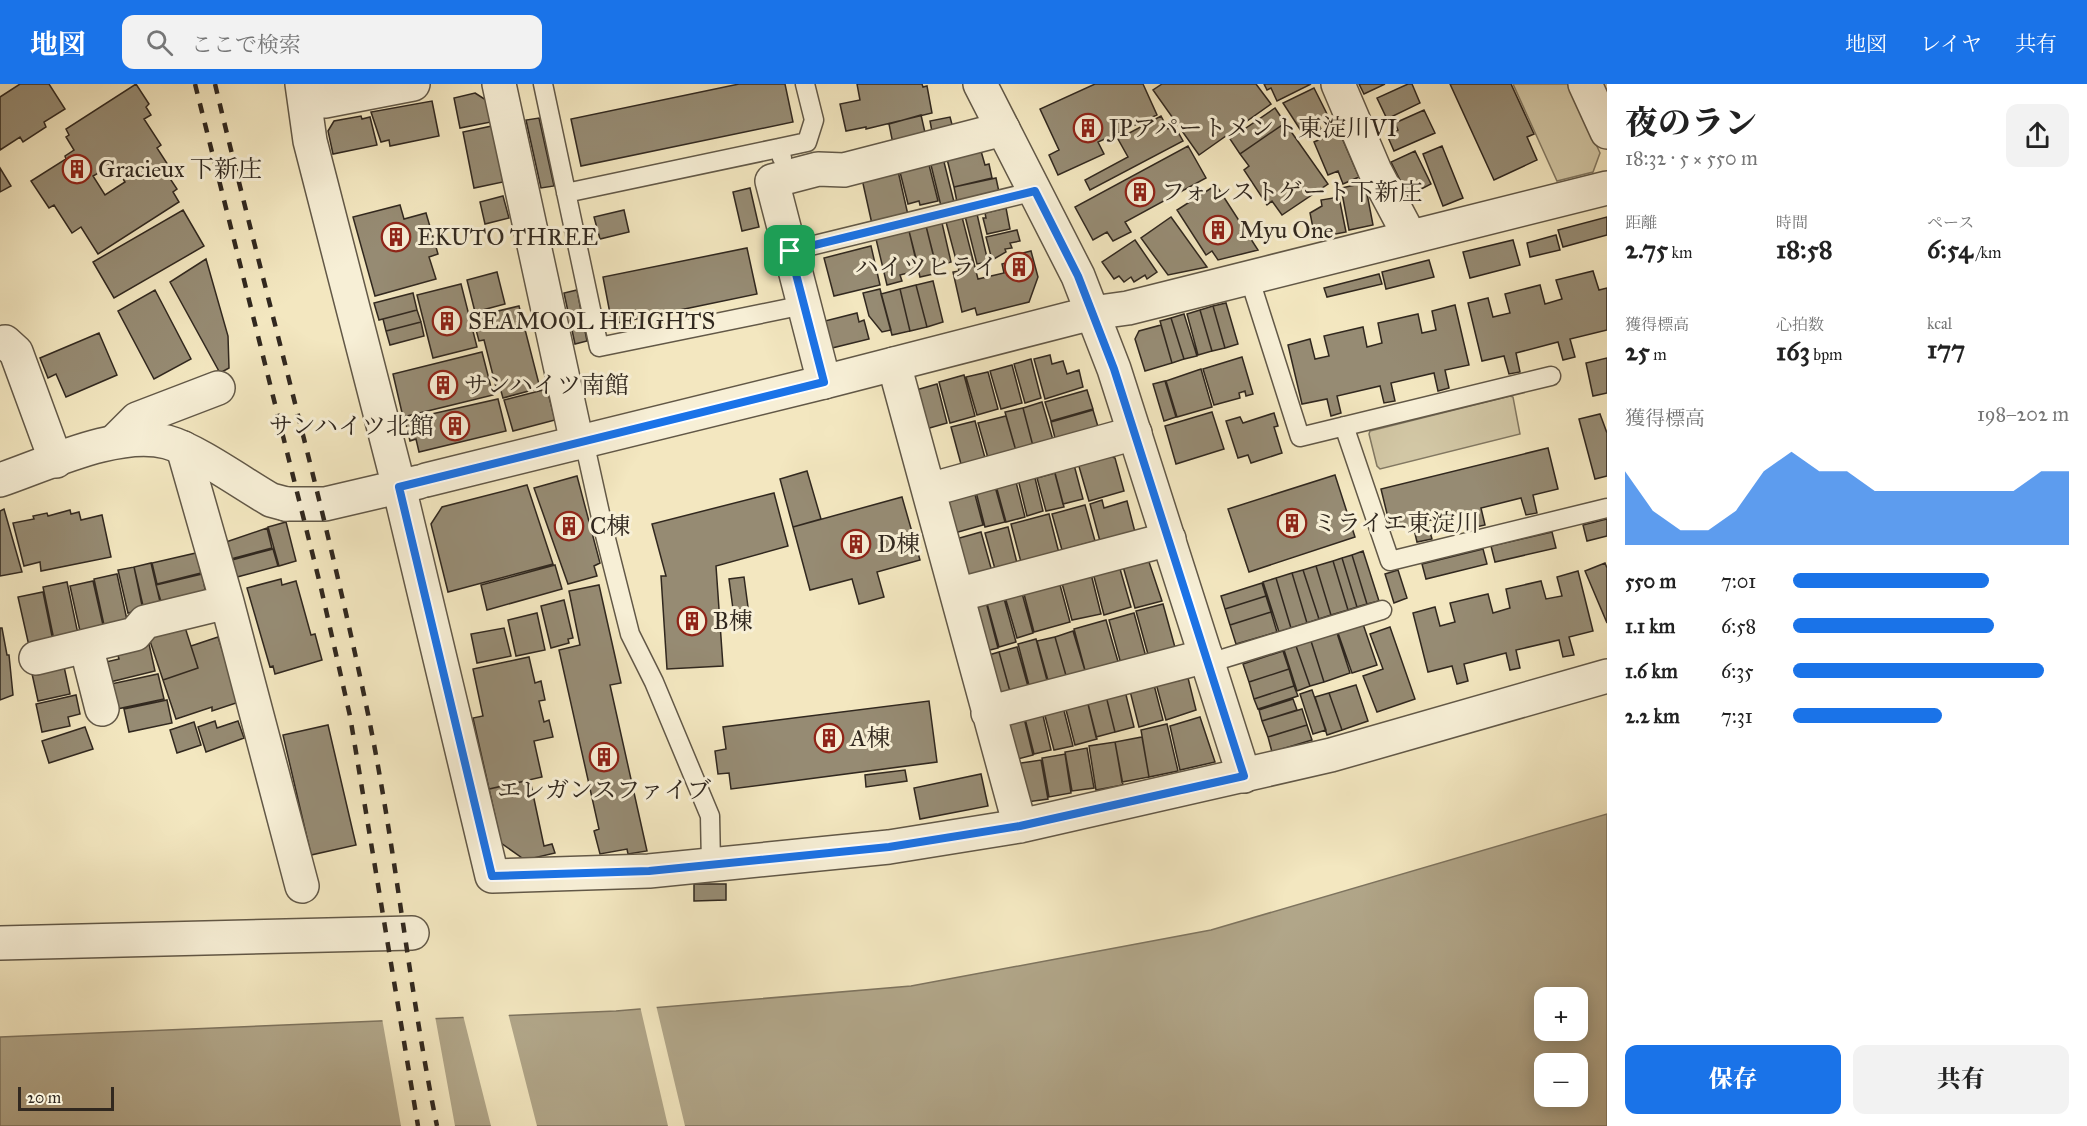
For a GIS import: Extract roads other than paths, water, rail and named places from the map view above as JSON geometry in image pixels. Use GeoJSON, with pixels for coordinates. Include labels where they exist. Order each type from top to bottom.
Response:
{"type":"FeatureCollection","features":[{"type":"Feature","properties":{"kind":"street"},"geometry":{"type":"LineString","coordinates":[[303,85],[325,101],[413,84]]}},
{"type":"Feature","properties":{"kind":"street"},"geometry":{"type":"LineString","coordinates":[[499,84],[581,442]]}},
{"type":"Feature","properties":{"kind":"street"},"geometry":{"type":"LineString","coordinates":[[980,84],[1078,276],[1114,369],[1244,776]]}},
{"type":"Feature","properties":{"kind":"street"},"geometry":{"type":"LineString","coordinates":[[1338,84],[1375,171],[1410,237]]}},
{"type":"Feature","properties":{"kind":"street"},"geometry":{"type":"LineString","coordinates":[[1585,84],[1607,132]]}},
{"type":"Feature","properties":{"kind":"street"},"geometry":{"type":"LineString","coordinates":[[303,85],[310,141],[413,483],[492,876],[649,871],[889,847],[1020,826],[1331,755],[1607,675]]}},
{"type":"Feature","properties":{"kind":"street"},"geometry":{"type":"LineString","coordinates":[[824,382],[772,181],[783,162],[818,169],[844,170],[1003,129]]}},
{"type":"Feature","properties":{"kind":"street"},"geometry":{"type":"LineString","coordinates":[[0,480],[115,441],[150,439],[183,448],[271,500],[286,504],[325,504],[824,382],[1092,313],[1128,308],[1607,188]]}},
{"type":"Feature","properties":{"kind":"street"},"geometry":{"type":"LineString","coordinates":[[0,343],[5,342],[16,352],[56,461]]}},
{"type":"Feature","properties":{"kind":"street"},"geometry":{"type":"LineString","coordinates":[[894,364],[1020,826]]}},
{"type":"Feature","properties":{"kind":"street"},"geometry":{"type":"LineString","coordinates":[[115,441],[137,419],[218,388]]}},
{"type":"Feature","properties":{"kind":"street"},"geometry":{"type":"LineString","coordinates":[[928,490],[1135,432]]}},
{"type":"Feature","properties":{"kind":"street"},"geometry":{"type":"LineString","coordinates":[[183,448],[227,602],[302,886]]}},
{"type":"Feature","properties":{"kind":"street"},"geometry":{"type":"LineString","coordinates":[[957,595],[1169,538]]}},
{"type":"Feature","properties":{"kind":"street"},"geometry":{"type":"LineString","coordinates":[[36,658],[135,634],[145,622],[227,602]]}},
{"type":"Feature","properties":{"kind":"street"},"geometry":{"type":"LineString","coordinates":[[87,646],[102,709]]}},
{"type":"Feature","properties":{"kind":"street"},"geometry":{"type":"LineString","coordinates":[[988,713],[1207,660]]}},
{"type":"Feature","properties":{"kind":"street"},"geometry":{"type":"LineString","coordinates":[[0,943],[412,933]]}},
{"type":"Feature","properties":{"kind":"lane"},"geometry":{"type":"LineString","coordinates":[[543,84],[599,347],[804,305]]}},
{"type":"Feature","properties":{"kind":"lane"},"geometry":{"type":"LineString","coordinates":[[566,193],[783,162],[807,142],[814,120],[805,84]]}},
{"type":"Feature","properties":{"kind":"lane"},"geometry":{"type":"LineString","coordinates":[[790,251],[1035,191]]}},
{"type":"Feature","properties":{"kind":"lane"},"geometry":{"type":"LineString","coordinates":[[1249,277],[1300,437],[1551,376]]}},
{"type":"Feature","properties":{"kind":"lane"},"geometry":{"type":"LineString","coordinates":[[1344,426],[1390,561],[1607,508]]}},
{"type":"Feature","properties":{"kind":"lane"},"geometry":{"type":"LineString","coordinates":[[581,442],[630,634],[654,682],[710,816],[711,864]]}},
{"type":"Feature","properties":{"kind":"lane"},"geometry":{"type":"LineString","coordinates":[[1207,660],[1382,609]]}},
{"type":"Feature","properties":{"kind":"railway"},"geometry":{"type":"LineString","coordinates":[[195,84],[321,588],[350,716],[418,1126]]}},
{"type":"Feature","properties":{"kind":"railway"},"geometry":{"type":"LineString","coordinates":[[215,84],[313,477],[368,714],[437,1126]]}},
{"type":"Feature","properties":{"kind":"place","name":"JPアパートメント東淀川VI"},"geometry":{"type":"Point","coordinates":[1088,128]}},
{"type":"Feature","properties":{"kind":"place","name":"Gracieux 下新庄"},"geometry":{"type":"Point","coordinates":[77,169]}},
{"type":"Feature","properties":{"kind":"place","name":"フォレストゲート下新庄"},"geometry":{"type":"Point","coordinates":[1140,192]}},
{"type":"Feature","properties":{"kind":"place","name":"Myu One"},"geometry":{"type":"Point","coordinates":[1218,230]}},
{"type":"Feature","properties":{"kind":"place","name":"EKUTO THREE"},"geometry":{"type":"Point","coordinates":[396,237]}},
{"type":"Feature","properties":{"kind":"place","name":"ハイツヒライ"},"geometry":{"type":"Point","coordinates":[1019,267]}},
{"type":"Feature","properties":{"kind":"place","name":"SEAMOOL HEIGHTS"},"geometry":{"type":"Point","coordinates":[447,321]}},
{"type":"Feature","properties":{"kind":"place","name":"サンハイツ南館"},"geometry":{"type":"Point","coordinates":[443,385]}},
{"type":"Feature","properties":{"kind":"place","name":"サンハイツ北館"},"geometry":{"type":"Point","coordinates":[455,426]}},
{"type":"Feature","properties":{"kind":"place","name":"ミライエ東淀川"},"geometry":{"type":"Point","coordinates":[1292,523]}},
{"type":"Feature","properties":{"kind":"place","name":"C棟"},"geometry":{"type":"Point","coordinates":[569,526]}},
{"type":"Feature","properties":{"kind":"place","name":"D棟"},"geometry":{"type":"Point","coordinates":[856,544]}},
{"type":"Feature","properties":{"kind":"place","name":"B棟"},"geometry":{"type":"Point","coordinates":[692,621]}},
{"type":"Feature","properties":{"kind":"place","name":"A棟"},"geometry":{"type":"Point","coordinates":[829,738]}},
{"type":"Feature","properties":{"kind":"place","name":"エレガンスファイブ"},"geometry":{"type":"Point","coordinates":[604,757]}}]}
